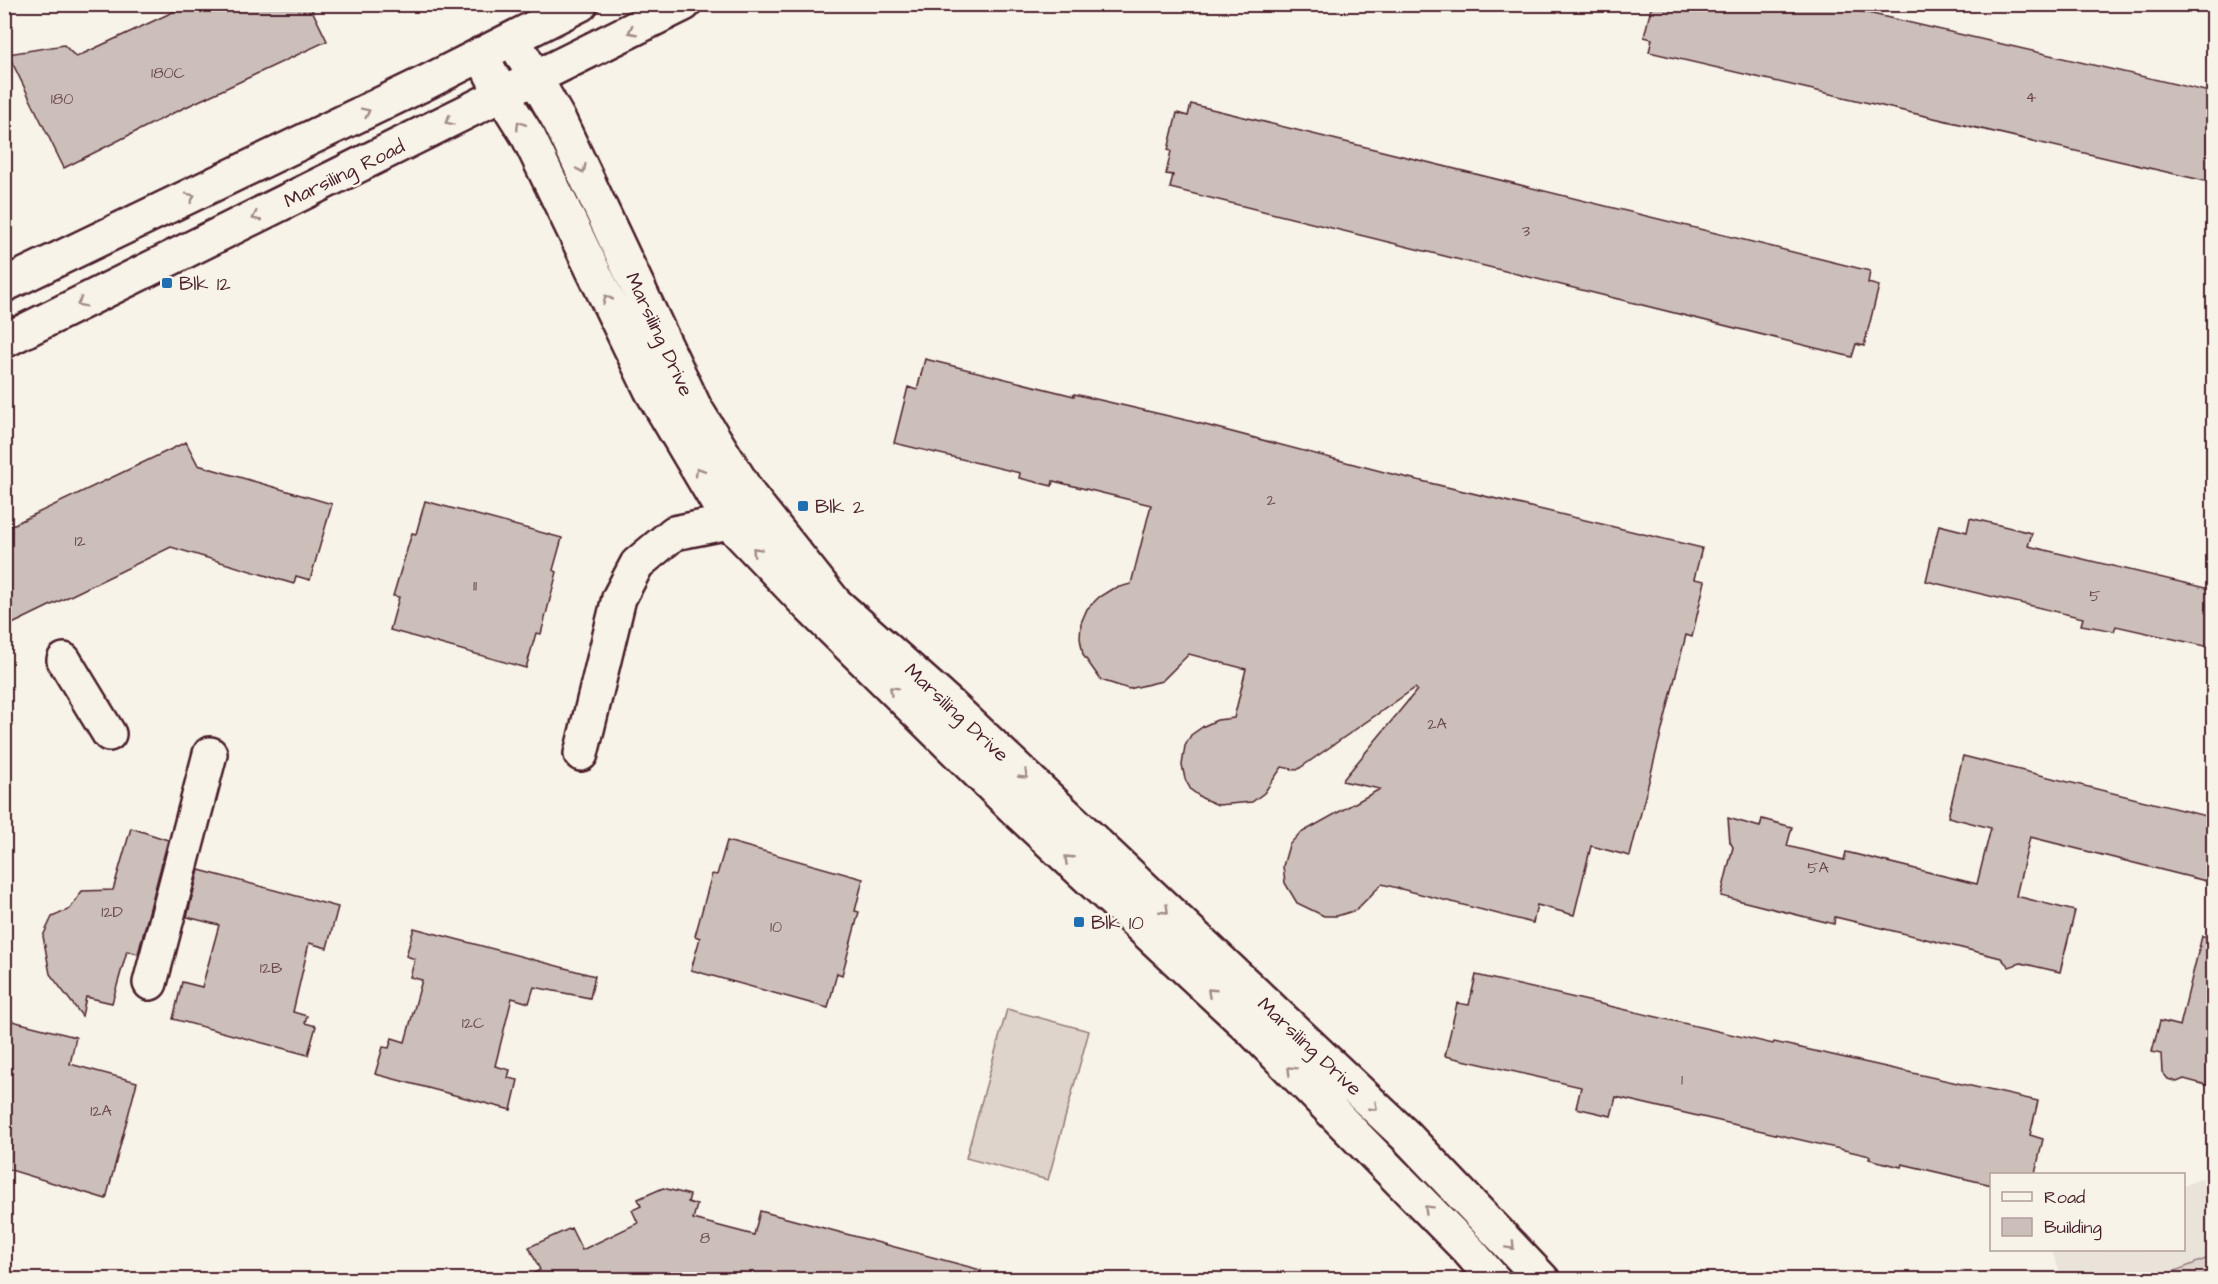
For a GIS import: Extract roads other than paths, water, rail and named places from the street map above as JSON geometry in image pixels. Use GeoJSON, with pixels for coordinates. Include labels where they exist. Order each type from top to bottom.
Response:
{"type":"FeatureCollection","features":[{"type":"Feature","properties":{"kind":"street"},"geometry":{"type":"LineString","coordinates":[[4,285],[581,4]]}},
{"type":"Feature","properties":{"kind":"street","name":"Marsiling Road"},"geometry":{"type":"LineString","coordinates":[[4,341],[684,4]]}},
{"type":"Feature","properties":{"kind":"street","name":"Marsiling Drive"},"geometry":{"type":"LineString","coordinates":[[513,39],[560,122],[695,408],[749,495],[835,603],[951,706],[1406,1136],[1543,1280]]}},
{"type":"Feature","properties":{"kind":"street","name":"Marsiling Drive"},"geometry":{"type":"LineString","coordinates":[[481,54],[502,95],[529,138],[651,390],[729,522],[810,608],[1019,813],[1253,1031],[1469,1251],[1494,1280]]}},
{"type":"Feature","properties":{"kind":"street"},"geometry":{"type":"LineString","coordinates":[[580,754],[619,598],[637,564],[674,533],[729,522],[749,495]]}},
{"type":"Feature","properties":{"kind":"street"},"geometry":{"type":"LineString","coordinates":[[64,660],[109,734]]}},
{"type":"Feature","properties":{"kind":"street"},"geometry":{"type":"LineString","coordinates":[[150,983],[210,754]]}},
{"type":"Feature","properties":{"kind":"place","name":"Blk 12"},"geometry":{"type":"Point","coordinates":[167,283]}},
{"type":"Feature","properties":{"kind":"place","name":"Blk 2"},"geometry":{"type":"Point","coordinates":[803,506]}},
{"type":"Feature","properties":{"kind":"place","name":"Blk 10"},"geometry":{"type":"Point","coordinates":[1079,922]}}]}
